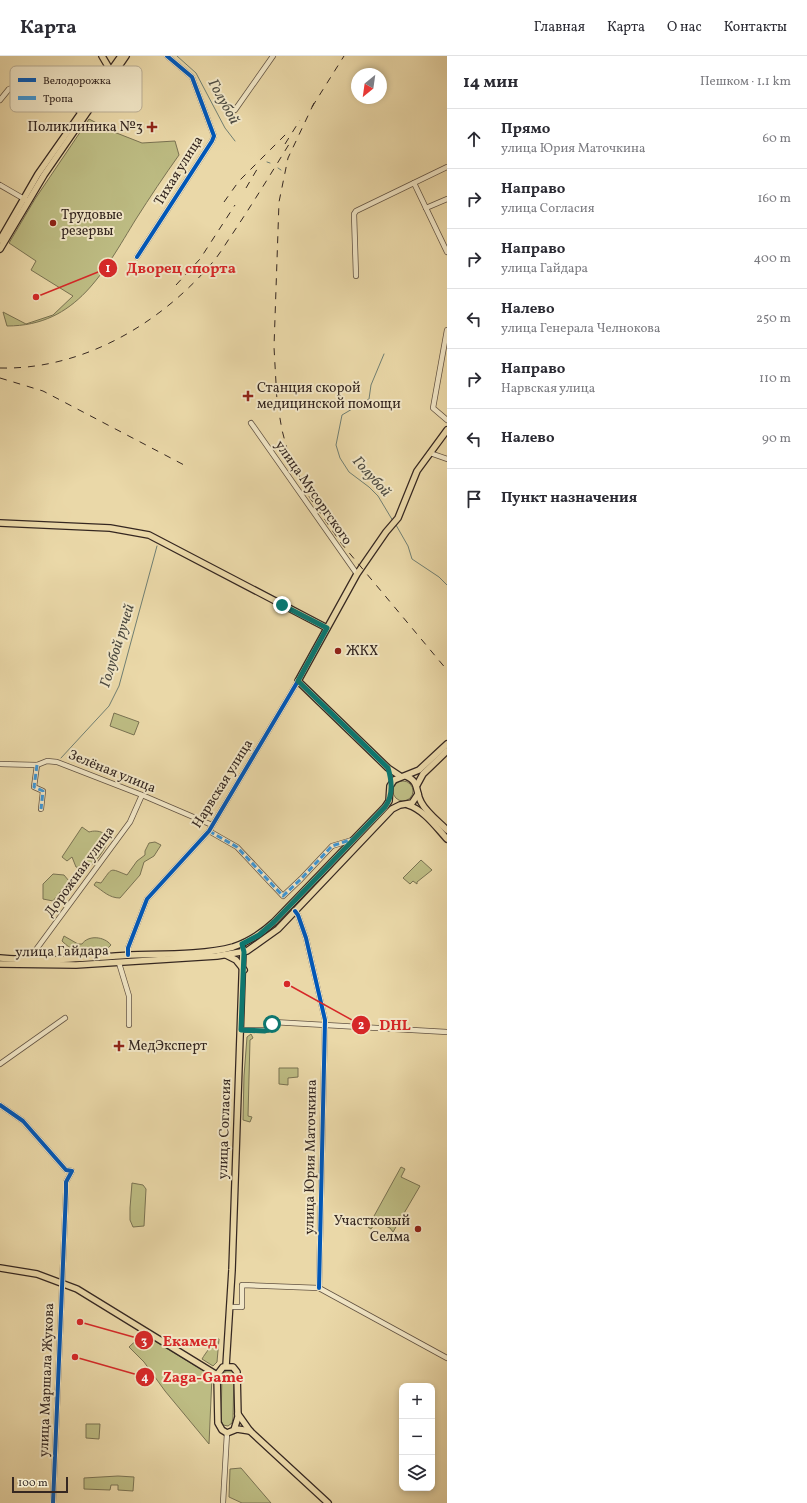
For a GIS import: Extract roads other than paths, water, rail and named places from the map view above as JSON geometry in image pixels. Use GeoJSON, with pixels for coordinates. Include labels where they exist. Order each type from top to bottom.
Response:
{"type":"FeatureCollection","features":[{"type":"Feature","properties":{"kind":"main road"},"geometry":{"type":"LineString","coordinates":[[102,56],[107,66]]}},
{"type":"Feature","properties":{"kind":"main road"},"geometry":{"type":"LineString","coordinates":[[115,66],[121,56]]}},
{"type":"Feature","properties":{"kind":"main road"},"geometry":{"type":"LineString","coordinates":[[117,66],[126,56]]}},
{"type":"Feature","properties":{"kind":"main road"},"geometry":{"type":"LineString","coordinates":[[0,249],[48,159],[81,112]]}},
{"type":"Feature","properties":{"kind":"main road"},"geometry":{"type":"LineString","coordinates":[[0,240],[85,112]]}},
{"type":"Feature","properties":{"kind":"main road","name":"Нарвская улица"},"geometry":{"type":"LineString","coordinates":[[298,681],[357,574],[396,520],[404,506],[417,471],[447,430]]}},
{"type":"Feature","properties":{"kind":"main road"},"geometry":{"type":"LineString","coordinates":[[0,524],[110,528],[149,535],[327,628]]}},
{"type":"Feature","properties":{"kind":"main road"},"geometry":{"type":"LineString","coordinates":[[298,681],[388,768],[403,776],[412,778],[417,785],[421,804],[447,830]]}},
{"type":"Feature","properties":{"kind":"main road"},"geometry":{"type":"LineString","coordinates":[[388,768],[392,783],[403,776],[419,770],[447,744]]}},
{"type":"Feature","properties":{"kind":"main road"},"geometry":{"type":"LineString","coordinates":[[417,785],[423,774],[447,751]]}},
{"type":"Feature","properties":{"kind":"main road","name":"улица Гайдара"},"geometry":{"type":"LineString","coordinates":[[0,958],[32,960],[218,950],[242,944],[259,935],[274,922],[385,807],[392,783]]}},
{"type":"Feature","properties":{"kind":"main road"},"geometry":{"type":"LineString","coordinates":[[390,794],[395,802],[400,805],[412,803],[418,794]]}},
{"type":"Feature","properties":{"kind":"main road"},"geometry":{"type":"LineString","coordinates":[[408,804],[416,808],[447,838]]}},
{"type":"Feature","properties":{"kind":"main road","name":"улица Гайдара"},"geometry":{"type":"LineString","coordinates":[[0,964],[59,966],[224,955],[244,952],[273,934],[387,814],[400,805]]}},
{"type":"Feature","properties":{"kind":"main road","name":"улица Согласия"},"geometry":{"type":"LineString","coordinates":[[226,1366],[230,1307],[244,970],[244,952],[242,944]]}},
{"type":"Feature","properties":{"kind":"main road"},"geometry":{"type":"LineString","coordinates":[[224,955],[236,960],[244,970]]}},
{"type":"Feature","properties":{"kind":"main road"},"geometry":{"type":"LineString","coordinates":[[0,1268],[37,1274],[62,1282],[126,1317],[217,1375]]}},
{"type":"Feature","properties":{"kind":"main road"},"geometry":{"type":"LineString","coordinates":[[234,1430],[238,1414],[237,1372],[233,1367],[223,1366],[217,1375],[218,1423],[222,1430],[227,1433],[234,1430],[243,1429],[250,1431]]}},
{"type":"Feature","properties":{"kind":"main road"},"geometry":{"type":"LineString","coordinates":[[238,1414],[250,1431],[328,1503]]}},
{"type":"Feature","properties":{"kind":"street","name":"Тихая улица"},"geometry":{"type":"LineString","coordinates":[[137,257],[214,136],[192,77],[167,56]]}},
{"type":"Feature","properties":{"kind":"street"},"geometry":{"type":"LineString","coordinates":[[235,110],[273,56]]}},
{"type":"Feature","properties":{"kind":"street"},"geometry":{"type":"LineString","coordinates":[[0,100],[10,89]]}},
{"type":"Feature","properties":{"kind":"street"},"geometry":{"type":"LineString","coordinates":[[356,276],[354,214],[447,167]]}},
{"type":"Feature","properties":{"kind":"street"},"geometry":{"type":"LineString","coordinates":[[414,183],[447,252]]}},
{"type":"Feature","properties":{"kind":"street"},"geometry":{"type":"LineString","coordinates":[[0,185],[26,200]]}},
{"type":"Feature","properties":{"kind":"street"},"geometry":{"type":"LineString","coordinates":[[426,208],[447,199]]}},
{"type":"Feature","properties":{"kind":"street"},"geometry":{"type":"LineString","coordinates":[[447,330],[433,408],[447,420]]}},
{"type":"Feature","properties":{"kind":"street","name":"улица Мусоргского"},"geometry":{"type":"LineString","coordinates":[[251,423],[357,574]]}},
{"type":"Feature","properties":{"kind":"street"},"geometry":{"type":"LineString","coordinates":[[430,453],[447,459]]}},
{"type":"Feature","properties":{"kind":"street","name":"Нарвская улица"},"geometry":{"type":"LineString","coordinates":[[128,955],[128,948],[147,899],[209,831],[298,681]]}},
{"type":"Feature","properties":{"kind":"street","name":"Зелёная улица"},"geometry":{"type":"LineString","coordinates":[[0,764],[37,764],[48,761],[57,762],[142,795],[212,825]]}},
{"type":"Feature","properties":{"kind":"street"},"geometry":{"type":"LineString","coordinates":[[37,764],[34,787],[43,791],[41,809]]}},
{"type":"Feature","properties":{"kind":"street","name":"Дорожная улица"},"geometry":{"type":"LineString","coordinates":[[32,960],[35,951],[130,822],[142,795]]}},
{"type":"Feature","properties":{"kind":"street","name":"Нарвская улица"},"geometry":{"type":"LineString","coordinates":[[209,831],[237,847],[283,896],[302,879],[332,846],[356,838]]}},
{"type":"Feature","properties":{"kind":"street","name":"улица Юрия Маточкина"},"geometry":{"type":"LineString","coordinates":[[295,911],[298,915],[306,938],[326,1020],[324,1026],[318,1288]]}},
{"type":"Feature","properties":{"kind":"street"},"geometry":{"type":"LineString","coordinates":[[119,962],[129,996],[129,1025]]}},
{"type":"Feature","properties":{"kind":"street"},"geometry":{"type":"LineString","coordinates":[[0,1064],[65,1018]]}},
{"type":"Feature","properties":{"kind":"street"},"geometry":{"type":"LineString","coordinates":[[241,1030],[268,1030],[273,1022],[447,1032]]}},
{"type":"Feature","properties":{"kind":"street","name":"улица Маршала Жукова"},"geometry":{"type":"LineString","coordinates":[[0,1105],[23,1121],[66,1170],[72,1171],[66,1182],[53,1503]]}},
{"type":"Feature","properties":{"kind":"street"},"geometry":{"type":"LineString","coordinates":[[230,1307],[242,1307],[242,1285],[318,1288],[447,1358]]}},
{"type":"Feature","properties":{"kind":"street"},"geometry":{"type":"LineString","coordinates":[[223,1503],[227,1433]]}},
{"type":"Feature","properties":{"kind":"waterway","name":"Голубой"},"geometry":{"type":"LineString","coordinates":[[177,56],[196,73],[225,128],[235,141]]}},
{"type":"Feature","properties":{"kind":"waterway","name":"Голубой"},"geometry":{"type":"LineString","coordinates":[[384,354],[371,385],[369,399],[342,415],[336,445],[340,458],[349,472],[378,496],[393,521]]}},
{"type":"Feature","properties":{"kind":"waterway","name":"Голубой"},"geometry":{"type":"LineString","coordinates":[[396,525],[408,546],[412,559],[439,577],[447,585]]}},
{"type":"Feature","properties":{"kind":"waterway","name":"Голубой ручей"},"geometry":{"type":"LineString","coordinates":[[61,758],[109,706],[119,686],[157,546]]}},
{"type":"Feature","properties":{"kind":"railway"},"geometry":{"type":"LineString","coordinates":[[312,107],[344,56]]}},
{"type":"Feature","properties":{"kind":"railway"},"geometry":{"type":"LineString","coordinates":[[314,103],[288,158],[279,202],[274,347],[277,401],[282,430],[288,453],[310,498],[341,543],[447,670]]}},
{"type":"Feature","properties":{"kind":"railway"},"geometry":{"type":"LineString","coordinates":[[285,144],[300,120]]}},
{"type":"Feature","properties":{"kind":"railway"},"geometry":{"type":"LineString","coordinates":[[224,202],[239,181],[287,133]]}},
{"type":"Feature","properties":{"kind":"railway"},"geometry":{"type":"LineString","coordinates":[[0,368],[31,367],[60,361],[89,352],[144,324],[191,285],[218,256],[291,141]]}},
{"type":"Feature","properties":{"kind":"railway"},"geometry":{"type":"LineString","coordinates":[[246,188],[259,166]]}},
{"type":"Feature","properties":{"kind":"railway"},"geometry":{"type":"LineString","coordinates":[[176,285],[200,259],[235,205]]}},
{"type":"Feature","properties":{"kind":"railway"},"geometry":{"type":"LineString","coordinates":[[0,378],[43,391],[186,466]]}},
{"type":"Feature","properties":{"kind":"place","name":"Поликлиника №3"},"geometry":{"type":"Point","coordinates":[152,127]}},
{"type":"Feature","properties":{"kind":"place","name":"Трудовые резервы"},"geometry":{"type":"Point","coordinates":[53,223]}},
{"type":"Feature","properties":{"kind":"place","name":"Дворец спорта"},"geometry":{"type":"Point","coordinates":[36,297]}},
{"type":"Feature","properties":{"kind":"place","name":"Станция скорой медицинской помощи"},"geometry":{"type":"Point","coordinates":[248,396]}},
{"type":"Feature","properties":{"kind":"place","name":"ЖКХ"},"geometry":{"type":"Point","coordinates":[338,651]}},
{"type":"Feature","properties":{"kind":"place","name":"DHL"},"geometry":{"type":"Point","coordinates":[287,984]}},
{"type":"Feature","properties":{"kind":"place","name":"МедЭксперт"},"geometry":{"type":"Point","coordinates":[119,1046]}},
{"type":"Feature","properties":{"kind":"place","name":"Участковый Селма"},"geometry":{"type":"Point","coordinates":[418,1229]}},
{"type":"Feature","properties":{"kind":"place","name":"Екамед"},"geometry":{"type":"Point","coordinates":[80,1322]}},
{"type":"Feature","properties":{"kind":"place","name":"Zaga-Game"},"geometry":{"type":"Point","coordinates":[75,1357]}}]}
